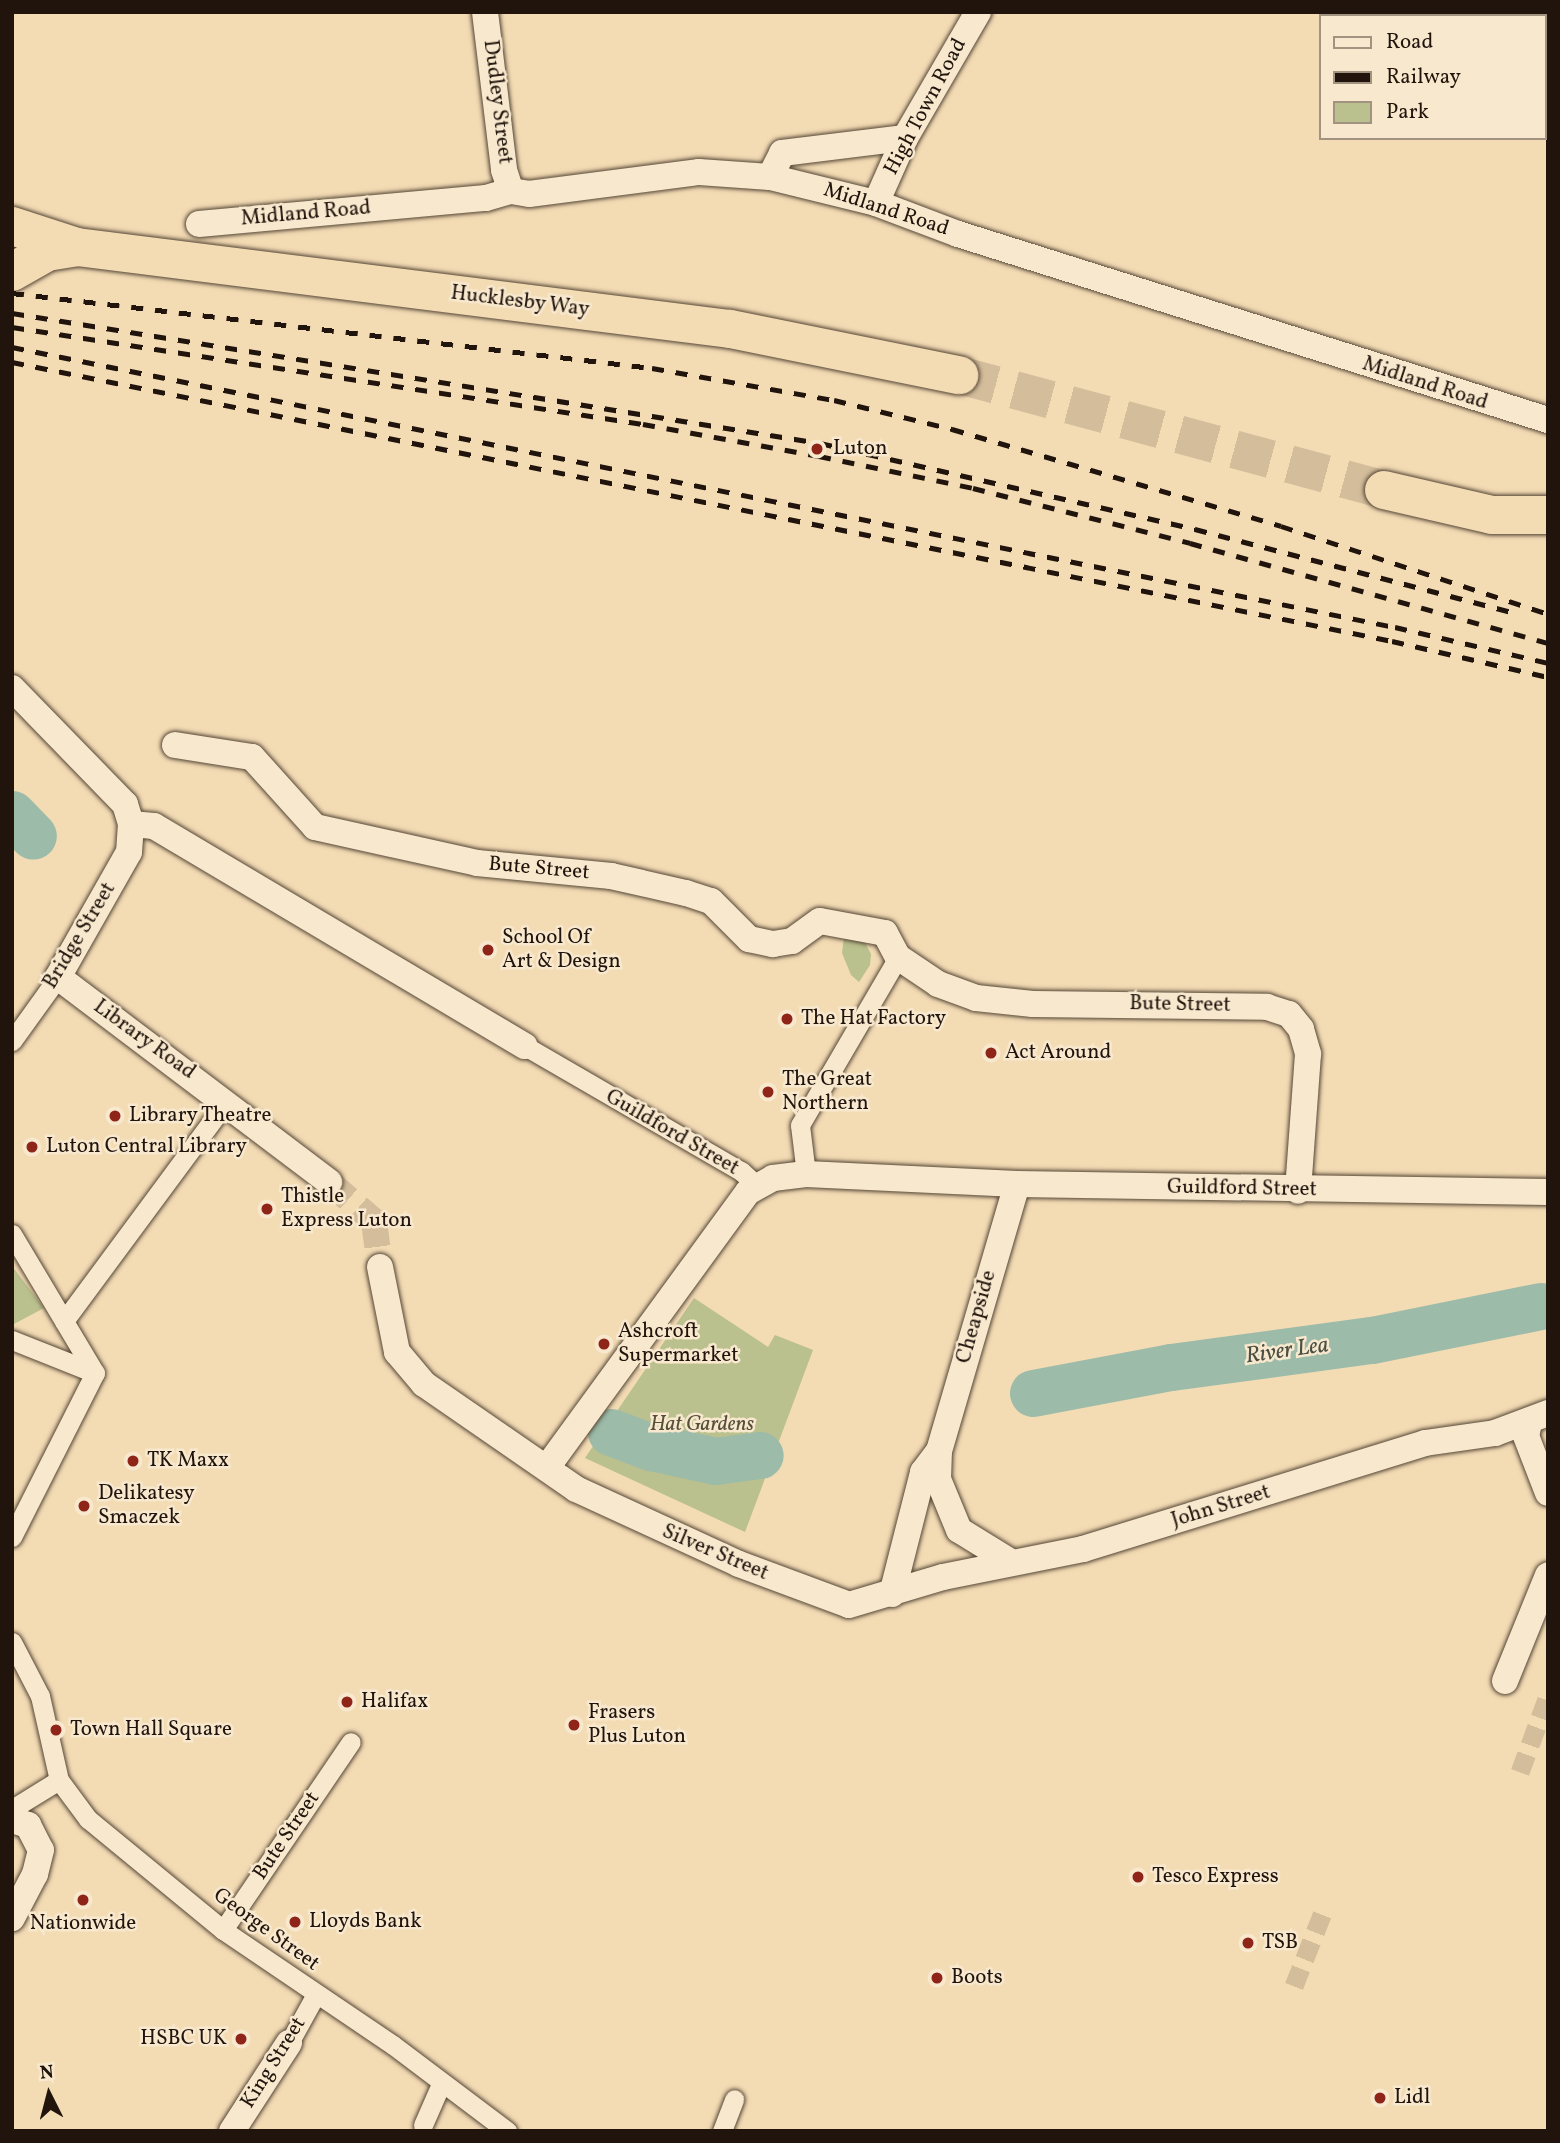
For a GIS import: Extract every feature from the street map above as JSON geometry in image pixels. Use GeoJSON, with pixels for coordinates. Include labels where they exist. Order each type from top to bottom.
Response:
{"type":"FeatureCollection","features":[{"type":"Feature","properties":{"kind":"highway","name":"Hucklesby Way"},"geometry":{"type":"LineString","coordinates":[[12,226],[77,247],[730,330],[959,375]]}},
{"type":"Feature","properties":{"kind":"highway","name":"Hucklesby Way"},"geometry":{"type":"LineString","coordinates":[[12,272],[47,252],[77,247]]}},
{"type":"Feature","properties":{"kind":"highway"},"geometry":{"type":"LineString","coordinates":[[1384,490],[1492,515],[1548,514]]}},
{"type":"Feature","properties":{"kind":"street","name":"Dudley Street"},"geometry":{"type":"LineString","coordinates":[[485,12],[504,170],[511,191]]}},
{"type":"Feature","properties":{"kind":"street","name":"High Town Road"},"geometry":{"type":"LineString","coordinates":[[876,203],[905,138],[978,12]]}},
{"type":"Feature","properties":{"kind":"street"},"geometry":{"type":"LineString","coordinates":[[770,177],[782,153],[905,138]]}},
{"type":"Feature","properties":{"kind":"street","name":"Midland Road"},"geometry":{"type":"LineString","coordinates":[[199,224],[486,198],[511,191],[529,194],[699,172],[770,177],[876,203],[958,234],[1548,420]]}},
{"type":"Feature","properties":{"kind":"street"},"geometry":{"type":"LineString","coordinates":[[12,688],[125,804],[131,824]]}},
{"type":"Feature","properties":{"kind":"street","name":"Bute Street"},"geometry":{"type":"LineString","coordinates":[[175,745],[252,757],[315,827],[477,863],[611,876],[686,893],[711,901],[750,939],[772,944],[793,941],[820,921],[885,933],[898,957],[938,984],[976,999],[1033,1004],[1267,1007],[1289,1014],[1301,1029],[1308,1054],[1298,1191]]}},
{"type":"Feature","properties":{"kind":"street","name":"Bridge Street"},"geometry":{"type":"LineString","coordinates":[[12,1041],[58,976],[129,852],[131,824]]}},
{"type":"Feature","properties":{"kind":"street","name":"Guildford Street"},"geometry":{"type":"LineString","coordinates":[[131,824],[154,826],[741,1171],[756,1185],[784,1175],[806,1174],[1017,1185],[1298,1191],[1548,1192]]}},
{"type":"Feature","properties":{"kind":"street"},"geometry":{"type":"LineString","coordinates":[[806,1174],[800,1125],[898,957]]}},
{"type":"Feature","properties":{"kind":"street","name":"Library Road"},"geometry":{"type":"LineString","coordinates":[[58,976],[329,1182]]}},
{"type":"Feature","properties":{"kind":"street"},"geometry":{"type":"LineString","coordinates":[[64,1321],[226,1102]]}},
{"type":"Feature","properties":{"kind":"street"},"geometry":{"type":"LineString","coordinates":[[380,1267],[392,1338],[404,1364],[424,1384],[548,1466],[756,1185]]}},
{"type":"Feature","properties":{"kind":"street","name":"Cheapside"},"geometry":{"type":"LineString","coordinates":[[939,1451],[1017,1185]]}},
{"type":"Feature","properties":{"kind":"street"},"geometry":{"type":"LineString","coordinates":[[12,1234],[95,1373]]}},
{"type":"Feature","properties":{"kind":"street"},"geometry":{"type":"LineString","coordinates":[[12,1340],[95,1373]]}},
{"type":"Feature","properties":{"kind":"street"},"geometry":{"type":"LineString","coordinates":[[12,1537],[95,1373]]}},
{"type":"Feature","properties":{"kind":"street"},"geometry":{"type":"LineString","coordinates":[[1538,1418],[1526,1436],[1545,1478]]}},
{"type":"Feature","properties":{"kind":"street","name":"John Street"},"geometry":{"type":"LineString","coordinates":[[892,1594],[1011,1562],[1083,1549],[1425,1443],[1495,1433],[1538,1418]]}},
{"type":"Feature","properties":{"kind":"street"},"geometry":{"type":"LineString","coordinates":[[939,1451],[938,1479],[959,1530],[1011,1562]]}},
{"type":"Feature","properties":{"kind":"street"},"geometry":{"type":"LineString","coordinates":[[892,1594],[923,1472],[939,1451]]}},
{"type":"Feature","properties":{"kind":"street","name":"Silver Street"},"geometry":{"type":"LineString","coordinates":[[548,1466],[576,1489],[647,1524],[833,1601],[849,1605],[892,1594]]}},
{"type":"Feature","properties":{"kind":"street"},"geometry":{"type":"LineString","coordinates":[[1505,1681],[1548,1576]]}},
{"type":"Feature","properties":{"kind":"street"},"geometry":{"type":"LineString","coordinates":[[12,1642],[40,1696],[59,1780],[12,1809]]}},
{"type":"Feature","properties":{"kind":"street","name":"Bute Street"},"geometry":{"type":"LineString","coordinates":[[223,1930],[351,1742]]}},
{"type":"Feature","properties":{"kind":"street","name":"George Street"},"geometry":{"type":"LineString","coordinates":[[59,1780],[88,1819],[223,1930],[393,2045],[507,2131]]}},
{"type":"Feature","properties":{"kind":"street"},"geometry":{"type":"LineString","coordinates":[[12,1820],[28,1825],[41,1850],[36,1874],[12,1918]]}},
{"type":"Feature","properties":{"kind":"street","name":"King Street"},"geometry":{"type":"LineString","coordinates":[[232,2131],[289,2043],[316,1994]]}},
{"type":"Feature","properties":{"kind":"street"},"geometry":{"type":"LineString","coordinates":[[423,2125],[442,2084]]}},
{"type":"Feature","properties":{"kind":"street"},"geometry":{"type":"LineString","coordinates":[[722,2131],[734,2099]]}},
{"type":"Feature","properties":{"kind":"green space"},"geometry":{"type":"Polygon","coordinates":[[[844,937],[863,939],[871,954],[870,965],[859,982],[851,975],[842,953],[844,937]]]}},
{"type":"Feature","properties":{"kind":"green space"},"geometry":{"type":"Polygon","coordinates":[[[12,1266],[44,1308],[14,1324],[12,1323],[12,1266]]]}},
{"type":"Feature","properties":{"kind":"green space","name":"Hat Gardens"},"geometry":{"type":"Polygon","coordinates":[[[694,1298],[768,1347],[775,1335],[813,1350],[745,1532],[585,1458],[694,1298]]]}},
{"type":"Feature","properties":{"kind":"waterway","name":"River Lea"},"geometry":{"type":"LineString","coordinates":[[12,814],[33,836]]}},
{"type":"Feature","properties":{"kind":"waterway","name":"River Lea"},"geometry":{"type":"LineString","coordinates":[[1033,1393],[1171,1367],[1372,1340],[1541,1306]]}},
{"type":"Feature","properties":{"kind":"waterway","name":"River Lea"},"geometry":{"type":"LineString","coordinates":[[611,1432],[651,1447],[715,1461],[760,1455]]}},
{"type":"Feature","properties":{"kind":"tunnel"},"geometry":{"type":"LineString","coordinates":[[959,375],[1384,490]]}},
{"type":"Feature","properties":{"kind":"tunnel"},"geometry":{"type":"LineString","coordinates":[[329,1182],[374,1221],[380,1267]]}},
{"type":"Feature","properties":{"kind":"tunnel"},"geometry":{"type":"LineString","coordinates":[[1520,1772],[1547,1699]]}},
{"type":"Feature","properties":{"kind":"tunnel"},"geometry":{"type":"LineString","coordinates":[[1294,1986],[1324,1910]]}},
{"type":"Feature","properties":{"kind":"railway"},"geometry":{"type":"LineString","coordinates":[[12,293],[652,368],[834,400],[952,429],[1281,526],[1548,614]]}},
{"type":"Feature","properties":{"kind":"railway"},"geometry":{"type":"LineString","coordinates":[[12,313],[820,443],[1195,529],[1518,614]]}},
{"type":"Feature","properties":{"kind":"railway"},"geometry":{"type":"LineString","coordinates":[[12,327],[643,424],[819,456],[973,488],[1190,543],[1548,643]]}},
{"type":"Feature","properties":{"kind":"railway"},"geometry":{"type":"LineString","coordinates":[[12,347],[1395,627],[1548,663]]}},
{"type":"Feature","properties":{"kind":"railway"},"geometry":{"type":"LineString","coordinates":[[12,362],[1392,641],[1548,677]]}},
{"type":"Feature","properties":{"kind":"place","name":"Luton"},"geometry":{"type":"Point","coordinates":[817,449]}},
{"type":"Feature","properties":{"kind":"place","name":"School Of Art & Design"},"geometry":{"type":"Point","coordinates":[488,950]}},
{"type":"Feature","properties":{"kind":"place","name":"The Hat Factory"},"geometry":{"type":"Point","coordinates":[787,1019]}},
{"type":"Feature","properties":{"kind":"place","name":"Act Around"},"geometry":{"type":"Point","coordinates":[991,1053]}},
{"type":"Feature","properties":{"kind":"place","name":"The Great Northern"},"geometry":{"type":"Point","coordinates":[768,1092]}},
{"type":"Feature","properties":{"kind":"place","name":"Library Theatre"},"geometry":{"type":"Point","coordinates":[115,1116]}},
{"type":"Feature","properties":{"kind":"place","name":"Luton Central Library"},"geometry":{"type":"Point","coordinates":[32,1147]}},
{"type":"Feature","properties":{"kind":"place","name":"Thistle Express Luton"},"geometry":{"type":"Point","coordinates":[267,1209]}},
{"type":"Feature","properties":{"kind":"place","name":"Ashcroft Supermarket"},"geometry":{"type":"Point","coordinates":[604,1344]}},
{"type":"Feature","properties":{"kind":"place","name":"TK Maxx"},"geometry":{"type":"Point","coordinates":[133,1461]}},
{"type":"Feature","properties":{"kind":"place","name":"Delikatesy Smaczek"},"geometry":{"type":"Point","coordinates":[84,1506]}},
{"type":"Feature","properties":{"kind":"place","name":"Halifax"},"geometry":{"type":"Point","coordinates":[347,1702]}},
{"type":"Feature","properties":{"kind":"place","name":"Frasers Plus Luton"},"geometry":{"type":"Point","coordinates":[574,1725]}},
{"type":"Feature","properties":{"kind":"place","name":"Town Hall Square"},"geometry":{"type":"Point","coordinates":[56,1730]}},
{"type":"Feature","properties":{"kind":"place","name":"Tesco Express"},"geometry":{"type":"Point","coordinates":[1138,1877]}},
{"type":"Feature","properties":{"kind":"place","name":"Nationwide"},"geometry":{"type":"Point","coordinates":[83,1900]}},
{"type":"Feature","properties":{"kind":"place","name":"Lloyds Bank"},"geometry":{"type":"Point","coordinates":[295,1922]}},
{"type":"Feature","properties":{"kind":"place","name":"TSB"},"geometry":{"type":"Point","coordinates":[1248,1943]}},
{"type":"Feature","properties":{"kind":"place","name":"Boots"},"geometry":{"type":"Point","coordinates":[937,1978]}},
{"type":"Feature","properties":{"kind":"place","name":"HSBC UK"},"geometry":{"type":"Point","coordinates":[241,2039]}},
{"type":"Feature","properties":{"kind":"place","name":"Lidl"},"geometry":{"type":"Point","coordinates":[1380,2098]}}]}
